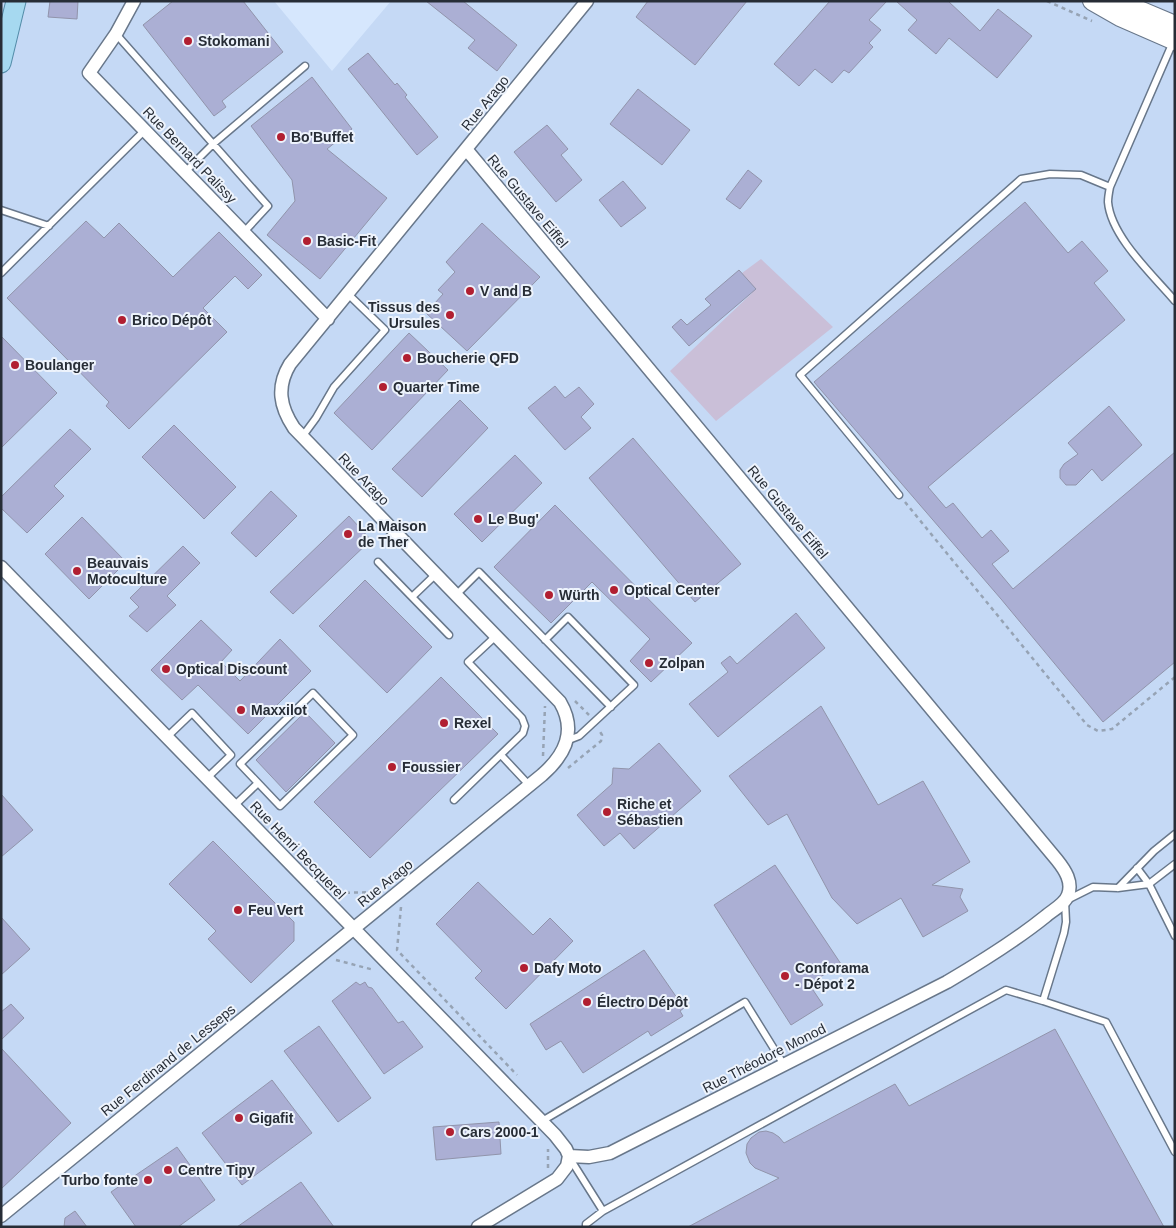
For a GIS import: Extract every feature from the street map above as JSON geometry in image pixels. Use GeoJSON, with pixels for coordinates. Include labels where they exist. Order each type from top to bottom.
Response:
{"type":"FeatureCollection","features":[{"type":"Feature","properties":{"kind":"main road"},"geometry":{"type":"LineString","coordinates":[[1,19],[5,1]]}},
{"type":"Feature","properties":{"kind":"main road"},"geometry":{"type":"LineString","coordinates":[[1,63],[16,1]]}},
{"type":"Feature","properties":{"kind":"street","name":"Rue Bernard Palissy"},"geometry":{"type":"LineString","coordinates":[[134,1],[116,34],[89,73],[328,319]]}},
{"type":"Feature","properties":{"kind":"street","name":"Rue Arago"},"geometry":{"type":"LineString","coordinates":[[354,928],[524,781],[558,760],[566,741],[568,725],[560,702],[294,428],[283,409],[281,388],[290,364],[587,1]]}},
{"type":"Feature","properties":{"kind":"street"},"geometry":{"type":"LineString","coordinates":[[1092,1],[1120,17],[1174,36]]}},
{"type":"Feature","properties":{"kind":"street"},"geometry":{"type":"LineString","coordinates":[[1118,1],[1174,36]]}},
{"type":"Feature","properties":{"kind":"street","name":"Rue Gustave Eiffel"},"geometry":{"type":"LineString","coordinates":[[466,150],[1057,860],[1068,876],[1070,883],[1068,896],[1065,901]]}},
{"type":"Feature","properties":{"kind":"street","name":"Rue Henri Becquerel"},"geometry":{"type":"LineString","coordinates":[[1,567],[542,1121],[561,1142],[569,1156]]}},
{"type":"Feature","properties":{"kind":"street","name":"Rue Théodore Monod"},"geometry":{"type":"LineString","coordinates":[[569,1156],[589,1157],[610,1153],[954,978],[1010,943],[1065,901]]}},
{"type":"Feature","properties":{"kind":"street","name":"Rue Ferdinand de Lesseps"},"geometry":{"type":"LineString","coordinates":[[1,1216],[354,928]]}},
{"type":"Feature","properties":{"kind":"street"},"geometry":{"type":"LineString","coordinates":[[478,1227],[557,1179],[566,1166],[569,1156]]}},
{"type":"Feature","properties":{"kind":"lane"},"geometry":{"type":"LineString","coordinates":[[116,34],[268,206],[244,232]]}},
{"type":"Feature","properties":{"kind":"lane"},"geometry":{"type":"LineString","coordinates":[[1174,36],[1110,187],[1108,200],[1111,217],[1121,235],[1175,301]]}},
{"type":"Feature","properties":{"kind":"lane"},"geometry":{"type":"LineString","coordinates":[[186,172],[213,144],[305,66]]}},
{"type":"Feature","properties":{"kind":"lane"},"geometry":{"type":"LineString","coordinates":[[1,273],[145,130]]}},
{"type":"Feature","properties":{"kind":"lane"},"geometry":{"type":"LineString","coordinates":[[899,495],[800,375],[1022,179],[1050,174],[1081,176],[1110,187]]}},
{"type":"Feature","properties":{"kind":"lane"},"geometry":{"type":"LineString","coordinates":[[1,210],[49,226]]}},
{"type":"Feature","properties":{"kind":"lane"},"geometry":{"type":"LineString","coordinates":[[302,437],[316,418],[334,387],[385,330],[348,294]]}},
{"type":"Feature","properties":{"kind":"lane"},"geometry":{"type":"LineString","coordinates":[[378,562],[449,635]]}},
{"type":"Feature","properties":{"kind":"lane"},"geometry":{"type":"LineString","coordinates":[[456,594],[479,572],[611,707]]}},
{"type":"Feature","properties":{"kind":"lane"},"geometry":{"type":"LineString","coordinates":[[412,597],[436,574]]}},
{"type":"Feature","properties":{"kind":"lane"},"geometry":{"type":"LineString","coordinates":[[545,640],[568,617],[634,684],[579,736],[566,741]]}},
{"type":"Feature","properties":{"kind":"lane"},"geometry":{"type":"LineString","coordinates":[[454,800],[523,733],[525,723],[522,718],[468,662],[496,636]]}},
{"type":"Feature","properties":{"kind":"lane"},"geometry":{"type":"LineString","coordinates":[[313,693],[353,735],[280,806],[258,783],[240,764],[313,693]]}},
{"type":"Feature","properties":{"kind":"lane"},"geometry":{"type":"LineString","coordinates":[[167,737],[192,713],[231,755],[207,778]]}},
{"type":"Feature","properties":{"kind":"lane"},"geometry":{"type":"LineString","coordinates":[[501,755],[524,781]]}},
{"type":"Feature","properties":{"kind":"lane"},"geometry":{"type":"LineString","coordinates":[[234,806],[258,783]]}},
{"type":"Feature","properties":{"kind":"lane"},"geometry":{"type":"LineString","coordinates":[[1118,888],[1154,851],[1175,834]]}},
{"type":"Feature","properties":{"kind":"lane"},"geometry":{"type":"LineString","coordinates":[[1043,1001],[1064,933],[1066,922],[1065,901],[1093,887],[1118,888],[1149,884],[1175,864]]}},
{"type":"Feature","properties":{"kind":"lane"},"geometry":{"type":"LineString","coordinates":[[1137,868],[1149,884],[1175,936]]}},
{"type":"Feature","properties":{"kind":"lane"},"geometry":{"type":"LineString","coordinates":[[586,1227],[586,1224],[603,1211],[1006,990],[1106,1022],[1175,1152]]}},
{"type":"Feature","properties":{"kind":"lane"},"geometry":{"type":"LineString","coordinates":[[542,1121],[745,1002],[784,1065]]}},
{"type":"Feature","properties":{"kind":"lane"},"geometry":{"type":"LineString","coordinates":[[569,1156],[603,1211]]}},
{"type":"Feature","properties":{"kind":"path"},"geometry":{"type":"LineString","coordinates":[[899,495],[1087,725],[1098,731],[1112,729],[1175,677]]}},
{"type":"Feature","properties":{"kind":"path"},"geometry":{"type":"LineString","coordinates":[[524,781],[543,757],[545,702]]}},
{"type":"Feature","properties":{"kind":"path"},"geometry":{"type":"LineString","coordinates":[[401,903],[397,950],[522,1080]]}},
{"type":"Feature","properties":{"kind":"path"},"geometry":{"type":"LineString","coordinates":[[547,1172],[548,1144]]}},
{"type":"Feature","properties":{"kind":"shaded area"},"geometry":{"type":"Polygon","coordinates":[[[1,1],[274,1],[332,71],[391,1],[1175,1],[1175,1227],[1,1227],[1,1]]]}},
{"type":"Feature","properties":{"kind":"shaded area"},"geometry":{"type":"Polygon","coordinates":[[[761,259],[833,327],[716,421],[670,371],[752,293],[742,273],[761,259]]]}},
{"type":"Feature","properties":{"kind":"building"},"geometry":{"type":"Polygon","coordinates":[[[50,1],[78,1],[77,19],[48,17],[50,1]]]}},
{"type":"Feature","properties":{"kind":"building"},"geometry":{"type":"Polygon","coordinates":[[[173,1],[243,1],[283,52],[222,101],[226,107],[214,116],[143,25],[173,1]]]}},
{"type":"Feature","properties":{"kind":"building"},"geometry":{"type":"Polygon","coordinates":[[[426,1],[463,1],[517,45],[497,71],[468,48],[475,40],[426,1]]]}},
{"type":"Feature","properties":{"kind":"building"},"geometry":{"type":"Polygon","coordinates":[[[648,1],[747,1],[695,65],[636,17],[648,1]]]}},
{"type":"Feature","properties":{"kind":"building"},"geometry":{"type":"Polygon","coordinates":[[[830,1],[887,1],[869,20],[881,30],[869,43],[873,47],[849,73],[844,70],[832,83],[815,69],[799,86],[774,64],[830,1]]]}},
{"type":"Feature","properties":{"kind":"building"},"geometry":{"type":"Polygon","coordinates":[[[896,1],[948,1],[980,31],[998,9],[1032,36],[997,78],[949,38],[936,54],[908,30],[917,20],[896,1]]]}},
{"type":"Feature","properties":{"kind":"building"},"geometry":{"type":"Polygon","coordinates":[[[368,53],[395,85],[397,83],[407,95],[405,97],[438,137],[417,155],[348,69],[368,53]]]}},
{"type":"Feature","properties":{"kind":"building"},"geometry":{"type":"Polygon","coordinates":[[[312,77],[352,129],[327,149],[387,198],[320,279],[267,235],[295,201],[292,180],[251,126],[312,77]]]}},
{"type":"Feature","properties":{"kind":"building"},"geometry":{"type":"Polygon","coordinates":[[[638,89],[690,130],[662,165],[610,124],[638,89]]]}},
{"type":"Feature","properties":{"kind":"building"},"geometry":{"type":"Polygon","coordinates":[[[547,125],[568,149],[561,155],[582,180],[556,202],[514,152],[547,125]]]}},
{"type":"Feature","properties":{"kind":"building"},"geometry":{"type":"Polygon","coordinates":[[[748,170],[762,181],[740,209],[726,199],[748,170]]]}},
{"type":"Feature","properties":{"kind":"building"},"geometry":{"type":"Polygon","coordinates":[[[623,181],[646,208],[621,227],[599,200],[623,181]]]}},
{"type":"Feature","properties":{"kind":"building"},"geometry":{"type":"Polygon","coordinates":[[[1025,202],[1068,253],[1082,241],[1108,271],[1094,283],[1125,320],[928,487],[946,508],[953,503],[982,538],[991,530],[1009,551],[992,564],[1013,589],[1175,452],[1175,662],[1103,722],[1001,599],[814,382],[1025,202]]]}},
{"type":"Feature","properties":{"kind":"building","name":"Brico Dépôt"},"geometry":{"type":"Polygon","coordinates":[[[86,221],[104,238],[119,223],[173,277],[219,232],[262,275],[248,289],[235,276],[203,308],[227,332],[129,429],[106,406],[109,402],[7,298],[86,221]]]}},
{"type":"Feature","properties":{"kind":"building"},"geometry":{"type":"Polygon","coordinates":[[[482,223],[540,277],[467,351],[426,313],[443,294],[438,290],[455,272],[446,262],[482,223]]]}},
{"type":"Feature","properties":{"kind":"building"},"geometry":{"type":"Polygon","coordinates":[[[739,270],[756,289],[689,346],[672,327],[681,319],[687,325],[711,305],[705,299],[739,270]]]}},
{"type":"Feature","properties":{"kind":"building"},"geometry":{"type":"Polygon","coordinates":[[[409,333],[448,370],[372,450],[334,413],[409,333]]]}},
{"type":"Feature","properties":{"kind":"building","name":"Boulanger"},"geometry":{"type":"Polygon","coordinates":[[[1,336],[57,393],[1,448],[1,336]]]}},
{"type":"Feature","properties":{"kind":"building"},"geometry":{"type":"Polygon","coordinates":[[[555,386],[565,398],[579,387],[594,404],[581,417],[591,428],[565,450],[528,408],[555,386]]]}},
{"type":"Feature","properties":{"kind":"building"},"geometry":{"type":"Polygon","coordinates":[[[460,400],[488,428],[422,497],[392,469],[460,400]]]}},
{"type":"Feature","properties":{"kind":"building"},"geometry":{"type":"Polygon","coordinates":[[[1109,406],[1142,445],[1102,481],[1092,469],[1076,485],[1066,485],[1060,478],[1060,470],[1064,464],[1078,454],[1068,443],[1109,406]]]}},
{"type":"Feature","properties":{"kind":"building"},"geometry":{"type":"Polygon","coordinates":[[[174,425],[236,487],[204,519],[142,457],[174,425]]]}},
{"type":"Feature","properties":{"kind":"building"},"geometry":{"type":"Polygon","coordinates":[[[70,429],[91,449],[54,486],[64,496],[27,533],[1,508],[1,497],[70,429]]]}},
{"type":"Feature","properties":{"kind":"building"},"geometry":{"type":"Polygon","coordinates":[[[633,438],[741,564],[695,602],[589,478],[633,438]]]}},
{"type":"Feature","properties":{"kind":"building"},"geometry":{"type":"Polygon","coordinates":[[[515,455],[542,483],[482,542],[454,514],[515,455]]]}},
{"type":"Feature","properties":{"kind":"building"},"geometry":{"type":"Polygon","coordinates":[[[271,491],[297,516],[256,557],[231,533],[271,491]]]}},
{"type":"Feature","properties":{"kind":"building"},"geometry":{"type":"Polygon","coordinates":[[[555,505],[692,643],[651,682],[630,661],[650,639],[592,582],[551,623],[494,567],[555,505]]]}},
{"type":"Feature","properties":{"kind":"building"},"geometry":{"type":"Polygon","coordinates":[[[349,516],[371,540],[293,614],[270,592],[349,516]]]}},
{"type":"Feature","properties":{"kind":"building"},"geometry":{"type":"Polygon","coordinates":[[[82,517],[126,562],[89,599],[45,554],[82,517]]]}},
{"type":"Feature","properties":{"kind":"building"},"geometry":{"type":"Polygon","coordinates":[[[183,546],[200,563],[167,596],[176,605],[147,632],[129,616],[139,607],[130,598],[183,546]]]}},
{"type":"Feature","properties":{"kind":"building"},"geometry":{"type":"Polygon","coordinates":[[[365,580],[432,647],[387,693],[319,626],[365,580]]]}},
{"type":"Feature","properties":{"kind":"building"},"geometry":{"type":"Polygon","coordinates":[[[796,613],[825,648],[718,737],[689,704],[728,672],[721,663],[730,656],[737,664],[796,613]]]}},
{"type":"Feature","properties":{"kind":"building"},"geometry":{"type":"Polygon","coordinates":[[[201,620],[232,650],[221,662],[240,681],[280,639],[311,671],[248,734],[198,685],[182,700],[151,670],[201,620]]]}},
{"type":"Feature","properties":{"kind":"building"},"geometry":{"type":"Polygon","coordinates":[[[441,677],[498,734],[370,858],[314,802],[441,677]]]}},
{"type":"Feature","properties":{"kind":"building"},"geometry":{"type":"Polygon","coordinates":[[[821,706],[878,805],[923,781],[970,862],[932,885],[963,889],[960,897],[968,911],[923,937],[901,898],[857,924],[832,898],[787,814],[768,825],[729,776],[821,706]]]}},
{"type":"Feature","properties":{"kind":"building"},"geometry":{"type":"Polygon","coordinates":[[[305,712],[335,743],[286,792],[256,760],[305,712]]]}},
{"type":"Feature","properties":{"kind":"building"},"geometry":{"type":"Polygon","coordinates":[[[659,743],[701,791],[634,849],[620,833],[604,846],[577,815],[612,784],[613,768],[629,769],[659,743]]]}},
{"type":"Feature","properties":{"kind":"building"},"geometry":{"type":"Polygon","coordinates":[[[1,794],[33,830],[1,857],[1,794]]]}},
{"type":"Feature","properties":{"kind":"building","name":"Feu Vert"},"geometry":{"type":"Polygon","coordinates":[[[213,841],[294,922],[294,941],[251,983],[208,939],[216,931],[169,884],[213,841]]]}},
{"type":"Feature","properties":{"kind":"building"},"geometry":{"type":"Polygon","coordinates":[[[775,865],[841,964],[809,984],[823,1005],[791,1025],[714,905],[775,865]]]}},
{"type":"Feature","properties":{"kind":"building"},"geometry":{"type":"Polygon","coordinates":[[[478,882],[533,935],[550,918],[573,941],[506,1009],[475,978],[482,971],[436,924],[478,882]]]}},
{"type":"Feature","properties":{"kind":"building"},"geometry":{"type":"Polygon","coordinates":[[[1,917],[30,949],[1,975],[1,917]]]}},
{"type":"Feature","properties":{"kind":"building"},"geometry":{"type":"Polygon","coordinates":[[[644,950],[684,1008],[680,1011],[683,1016],[651,1036],[648,1031],[583,1073],[561,1041],[546,1050],[530,1024],[644,950]]]}},
{"type":"Feature","properties":{"kind":"building"},"geometry":{"type":"Polygon","coordinates":[[[356,982],[360,985],[365,982],[368,987],[372,988],[398,1023],[403,1021],[423,1047],[384,1074],[332,1001],[356,982]]]}},
{"type":"Feature","properties":{"kind":"building"},"geometry":{"type":"Polygon","coordinates":[[[11,1004],[24,1018],[1,1040],[1,1012],[11,1004]]]}},
{"type":"Feature","properties":{"kind":"building"},"geometry":{"type":"Polygon","coordinates":[[[319,1026],[371,1098],[338,1122],[284,1051],[319,1026]]]}},
{"type":"Feature","properties":{"kind":"building"},"geometry":{"type":"Polygon","coordinates":[[[1055,1029],[1164,1227],[688,1227],[779,1178],[755,1168],[750,1163],[746,1153],[747,1144],[759,1132],[773,1133],[784,1143],[895,1084],[909,1106],[1055,1029]]]}},
{"type":"Feature","properties":{"kind":"building"},"geometry":{"type":"Polygon","coordinates":[[[1,1048],[71,1123],[1,1189],[1,1048]]]}},
{"type":"Feature","properties":{"kind":"building"},"geometry":{"type":"Polygon","coordinates":[[[272,1080],[312,1133],[242,1185],[202,1133],[272,1080]]]}},
{"type":"Feature","properties":{"kind":"building"},"geometry":{"type":"Polygon","coordinates":[[[499,1122],[501,1154],[436,1160],[433,1127],[499,1122]]]}},
{"type":"Feature","properties":{"kind":"building","name":"Centre Tipy"},"geometry":{"type":"Polygon","coordinates":[[[177,1147],[215,1200],[178,1227],[136,1227],[111,1192],[177,1147]]]}},
{"type":"Feature","properties":{"kind":"building"},"geometry":{"type":"Polygon","coordinates":[[[301,1182],[334,1227],[237,1227],[301,1182]]]}},
{"type":"Feature","properties":{"kind":"building"},"geometry":{"type":"Polygon","coordinates":[[[75,1211],[87,1227],[64,1227],[65,1218],[75,1211]]]}},
{"type":"Feature","properties":{"kind":"place","name":"Stokomani"},"geometry":{"type":"Point","coordinates":[188,41]}},
{"type":"Feature","properties":{"kind":"place","name":"Bo'Buffet"},"geometry":{"type":"Point","coordinates":[281,137]}},
{"type":"Feature","properties":{"kind":"place","name":"Basic-Fit"},"geometry":{"type":"Point","coordinates":[307,241]}},
{"type":"Feature","properties":{"kind":"place","name":"V and B"},"geometry":{"type":"Point","coordinates":[470,291]}},
{"type":"Feature","properties":{"kind":"place","name":"Tissus des Ursules"},"geometry":{"type":"Point","coordinates":[450,315]}},
{"type":"Feature","properties":{"kind":"place","name":"Brico Dépôt"},"geometry":{"type":"Point","coordinates":[122,320]}},
{"type":"Feature","properties":{"kind":"place","name":"Boucherie QFD"},"geometry":{"type":"Point","coordinates":[407,358]}},
{"type":"Feature","properties":{"kind":"place","name":"Boulanger"},"geometry":{"type":"Point","coordinates":[15,365]}},
{"type":"Feature","properties":{"kind":"place","name":"Quarter Time"},"geometry":{"type":"Point","coordinates":[383,387]}},
{"type":"Feature","properties":{"kind":"place","name":"Le Bug'"},"geometry":{"type":"Point","coordinates":[478,519]}},
{"type":"Feature","properties":{"kind":"place","name":"La Maison de Ther"},"geometry":{"type":"Point","coordinates":[348,534]}},
{"type":"Feature","properties":{"kind":"place","name":"Beauvais Motoculture"},"geometry":{"type":"Point","coordinates":[77,571]}},
{"type":"Feature","properties":{"kind":"place","name":"Optical Center"},"geometry":{"type":"Point","coordinates":[614,590]}},
{"type":"Feature","properties":{"kind":"place","name":"Würth"},"geometry":{"type":"Point","coordinates":[549,595]}},
{"type":"Feature","properties":{"kind":"place","name":"Zolpan"},"geometry":{"type":"Point","coordinates":[649,663]}},
{"type":"Feature","properties":{"kind":"place","name":"Optical Discount"},"geometry":{"type":"Point","coordinates":[166,669]}},
{"type":"Feature","properties":{"kind":"place","name":"Maxxilot"},"geometry":{"type":"Point","coordinates":[241,710]}},
{"type":"Feature","properties":{"kind":"place","name":"Rexel"},"geometry":{"type":"Point","coordinates":[444,723]}},
{"type":"Feature","properties":{"kind":"place","name":"Foussier"},"geometry":{"type":"Point","coordinates":[392,767]}},
{"type":"Feature","properties":{"kind":"place","name":"Riche et Sébastien"},"geometry":{"type":"Point","coordinates":[607,812]}},
{"type":"Feature","properties":{"kind":"place","name":"Feu Vert"},"geometry":{"type":"Point","coordinates":[238,910]}},
{"type":"Feature","properties":{"kind":"place","name":"Dafy Moto"},"geometry":{"type":"Point","coordinates":[524,968]}},
{"type":"Feature","properties":{"kind":"place","name":"Conforama - Dépot 2"},"geometry":{"type":"Point","coordinates":[785,976]}},
{"type":"Feature","properties":{"kind":"place","name":"Électro Dépôt"},"geometry":{"type":"Point","coordinates":[587,1002]}},
{"type":"Feature","properties":{"kind":"place","name":"Gigafit"},"geometry":{"type":"Point","coordinates":[239,1118]}},
{"type":"Feature","properties":{"kind":"place","name":"Cars 2000-1"},"geometry":{"type":"Point","coordinates":[450,1132]}},
{"type":"Feature","properties":{"kind":"place","name":"Centre Tipy"},"geometry":{"type":"Point","coordinates":[168,1170]}},
{"type":"Feature","properties":{"kind":"place","name":"Turbo fonte"},"geometry":{"type":"Point","coordinates":[148,1180]}}]}
